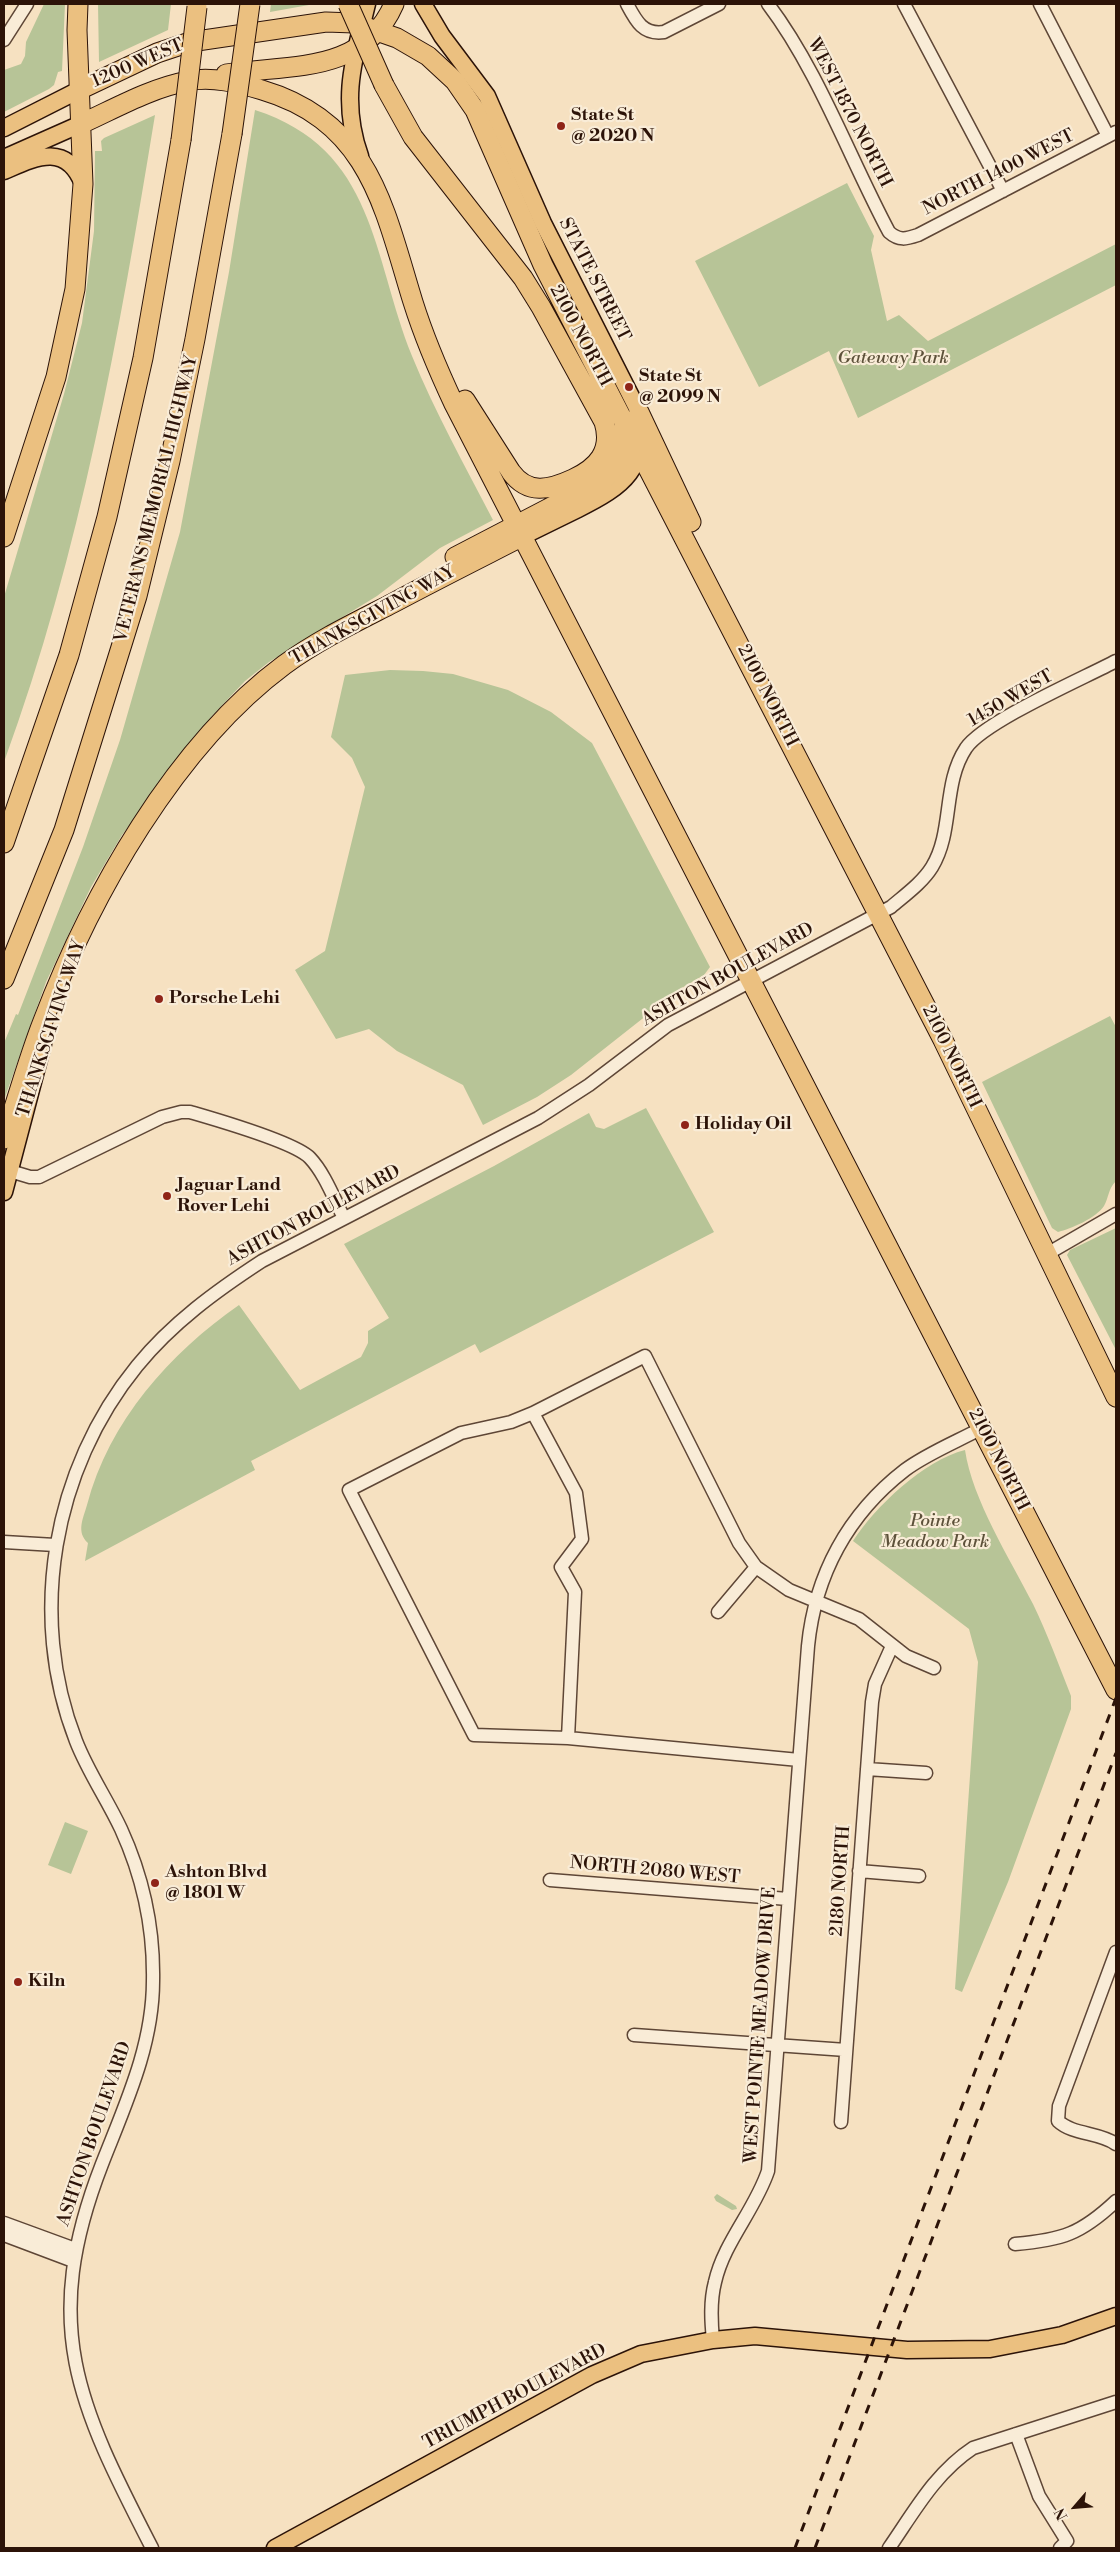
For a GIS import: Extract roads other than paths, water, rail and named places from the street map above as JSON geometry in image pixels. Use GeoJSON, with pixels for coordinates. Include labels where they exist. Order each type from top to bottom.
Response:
{"type":"FeatureCollection","features":[{"type":"Feature","properties":{"kind":"highway"},"geometry":{"type":"LineString","coordinates":[[4,537],[49,401],[64,346],[78,264],[83,184],[78,4]]}},
{"type":"Feature","properties":{"kind":"highway","name":"VETERANS MEMORIAL HIGHWAY"},"geometry":{"type":"LineString","coordinates":[[4,979],[64,830],[137,596],[170,461],[196,339],[232,134],[250,4]]}},
{"type":"Feature","properties":{"kind":"highway"},"geometry":{"type":"LineString","coordinates":[[348,4],[384,85],[413,137],[523,278],[541,306],[600,416],[607,437],[605,452],[594,468],[546,490],[526,486],[515,478],[468,405],[434,338],[391,225]]}},
{"type":"Feature","properties":{"kind":"highway"},"geometry":{"type":"LineString","coordinates":[[326,22],[354,4]]}},
{"type":"Feature","properties":{"kind":"highway"},"geometry":{"type":"LineString","coordinates":[[200,79],[329,60],[355,51],[370,28],[394,4]]}},
{"type":"Feature","properties":{"kind":"highway"},"geometry":{"type":"LineString","coordinates":[[4,843],[69,655],[107,517],[143,358],[181,140],[198,6]]}},
{"type":"Feature","properties":{"kind":"highway","name":"1200 WEST"},"geometry":{"type":"LineString","coordinates":[[79,90],[157,54],[190,42],[326,22]]}},
{"type":"Feature","properties":{"kind":"highway","name":"2100 NORTH"},"geometry":{"type":"LineString","coordinates":[[326,22],[370,28],[408,43],[428,56],[455,81],[470,102],[543,265],[626,412],[639,449],[759,679],[943,1040],[1116,1397]]}},
{"type":"Feature","properties":{"kind":"highway","name":"2100 NORTH"},"geometry":{"type":"LineString","coordinates":[[82,123],[167,87],[200,79],[254,88],[300,105],[340,135],[361,158],[391,225],[431,354],[454,404],[1116,1690]]}},
{"type":"Feature","properties":{"kind":"highway"},"geometry":{"type":"LineString","coordinates":[[523,278],[539,293],[560,321],[592,374],[626,412],[724,592],[759,679]]}},
{"type":"Feature","properties":{"kind":"highway","name":"THANKSGIVING WAY"},"geometry":{"type":"LineString","coordinates":[[73,951],[110,880],[144,824],[178,774],[220,723],[255,689],[286,664],[330,636],[380,609],[404,588],[431,569],[520,530],[596,484],[609,474],[618,461],[624,444],[626,412]]}},
{"type":"Feature","properties":{"kind":"highway"},"geometry":{"type":"LineString","coordinates":[[4,1140],[37,1036],[73,951]]}},
{"type":"Feature","properties":{"kind":"main road"},"geometry":{"type":"LineString","coordinates":[[367,4],[370,28]]}},
{"type":"Feature","properties":{"kind":"main road","name":"STATE STREET"},"geometry":{"type":"LineString","coordinates":[[423,4],[442,36],[487,96],[626,412]]}},
{"type":"Feature","properties":{"kind":"main road"},"geometry":{"type":"LineString","coordinates":[[355,51],[350,81],[349,108],[352,134],[361,158]]}},
{"type":"Feature","properties":{"kind":"main road","name":"1200 WEST"},"geometry":{"type":"LineString","coordinates":[[4,128],[79,90]]}},
{"type":"Feature","properties":{"kind":"main road"},"geometry":{"type":"LineString","coordinates":[[4,158],[82,123]]}},
{"type":"Feature","properties":{"kind":"main road"},"geometry":{"type":"LineString","coordinates":[[4,171],[38,157],[51,156],[69,164],[78,172],[83,184]]}},
{"type":"Feature","properties":{"kind":"main road"},"geometry":{"type":"LineString","coordinates":[[520,530],[614,490],[631,470],[639,449]]}},
{"type":"Feature","properties":{"kind":"main road","name":"THANKSGIVING WAY"},"geometry":{"type":"LineString","coordinates":[[4,1192],[42,1050],[73,951]]}},
{"type":"Feature","properties":{"kind":"main road","name":"TRIUMPH BOULEVARD"},"geometry":{"type":"LineString","coordinates":[[275,2548],[592,2374],[641,2354],[712,2340],[755,2336],[907,2350],[990,2349],[1062,2335],[1116,2316]]}},
{"type":"Feature","properties":{"kind":"street"},"geometry":{"type":"LineString","coordinates":[[4,40],[27,4]]}},
{"type":"Feature","properties":{"kind":"street"},"geometry":{"type":"LineString","coordinates":[[627,4],[640,26],[647,31],[664,32],[718,4]]}},
{"type":"Feature","properties":{"kind":"street","name":"WEST 1870 NORTH"},"geometry":{"type":"LineString","coordinates":[[768,4],[782,23],[802,58],[889,232],[897,238]]}},
{"type":"Feature","properties":{"kind":"street"},"geometry":{"type":"LineString","coordinates":[[904,4],[1003,191]]}},
{"type":"Feature","properties":{"kind":"street"},"geometry":{"type":"LineString","coordinates":[[1040,4],[1112,134]]}},
{"type":"Feature","properties":{"kind":"street","name":"NORTH 1400 WEST"},"geometry":{"type":"LineString","coordinates":[[897,238],[906,240],[918,235],[1112,134]]}},
{"type":"Feature","properties":{"kind":"street","name":"1450 WEST"},"geometry":{"type":"LineString","coordinates":[[879,914],[891,907],[916,886],[932,867],[945,830],[949,794],[956,766],[974,738],[1005,718],[1116,661]]}},
{"type":"Feature","properties":{"kind":"street","name":"ASHTON BOULEVARD"},"geometry":{"type":"LineString","coordinates":[[152,2548],[101,2446],[82,2397],[71,2338],[70,2302],[74,2255],[90,2196],[126,2105],[145,2045],[153,1985],[153,1954],[146,1904],[133,1858],[76,1742],[56,1668],[51,1612],[56,1546],[67,1500],[79,1464],[102,1417],[138,1365],[176,1325],[228,1283],[262,1261],[550,1111],[589,1085],[668,1025],[879,914]]}},
{"type":"Feature","properties":{"kind":"street"},"geometry":{"type":"LineString","coordinates":[[10,1171],[30,1177],[40,1177],[162,1117],[181,1112],[190,1112],[285,1144],[306,1154],[316,1166],[344,1218]]}},
{"type":"Feature","properties":{"kind":"street"},"geometry":{"type":"LineString","coordinates":[[1046,1254],[1116,1214]]}},
{"type":"Feature","properties":{"kind":"street"},"geometry":{"type":"LineString","coordinates":[[799,1760],[568,1738],[474,1735],[349,1490],[461,1433],[511,1422],[533,1413],[645,1356],[739,1543],[756,1567],[789,1590],[859,1619],[882,1635],[892,1646],[918,1662],[934,1668]]}},
{"type":"Feature","properties":{"kind":"street"},"geometry":{"type":"LineString","coordinates":[[533,1413],[576,1493],[582,1539],[562,1567],[575,1592],[568,1738]]}},
{"type":"Feature","properties":{"kind":"street","name":"WEST POINTE MEADOW DRIVE"},"geometry":{"type":"LineString","coordinates":[[712,2340],[712,2299],[720,2266],[762,2189],[768,2171],[810,1626],[826,1567],[839,1545],[874,1499],[905,1470],[982,1428]]}},
{"type":"Feature","properties":{"kind":"street"},"geometry":{"type":"LineString","coordinates":[[4,1542],[56,1546]]}},
{"type":"Feature","properties":{"kind":"street"},"geometry":{"type":"LineString","coordinates":[[718,1612],[756,1567]]}},
{"type":"Feature","properties":{"kind":"street","name":"2180 NORTH"},"geometry":{"type":"LineString","coordinates":[[841,2122],[875,1684],[892,1646]]}},
{"type":"Feature","properties":{"kind":"street"},"geometry":{"type":"LineString","coordinates":[[867,1770],[926,1773]]}},
{"type":"Feature","properties":{"kind":"street"},"geometry":{"type":"LineString","coordinates":[[859,1871],[919,1876]]}},
{"type":"Feature","properties":{"kind":"street","name":"NORTH 2080 WEST"},"geometry":{"type":"LineString","coordinates":[[550,1880],[788,1899]]}},
{"type":"Feature","properties":{"kind":"street"},"geometry":{"type":"LineString","coordinates":[[1116,1952],[1059,2106],[1058,2121],[1066,2128],[1116,2144]]}},
{"type":"Feature","properties":{"kind":"street"},"geometry":{"type":"LineString","coordinates":[[634,2035],[846,2050]]}},
{"type":"Feature","properties":{"kind":"street"},"geometry":{"type":"LineString","coordinates":[[1015,2244],[1067,2236],[1085,2228],[1116,2201]]}},
{"type":"Feature","properties":{"kind":"street"},"geometry":{"type":"LineString","coordinates":[[4,2222],[74,2255]]}},
{"type":"Feature","properties":{"kind":"street"},"geometry":{"type":"LineString","coordinates":[[4,2235],[74,2255]]}},
{"type":"Feature","properties":{"kind":"street"},"geometry":{"type":"LineString","coordinates":[[889,2548],[937,2479],[948,2467],[973,2448],[1116,2402]]}},
{"type":"Feature","properties":{"kind":"street"},"geometry":{"type":"LineString","coordinates":[[1016,2434],[1039,2496],[1063,2544]]}},
{"type":"Feature","properties":{"kind":"railway"},"geometry":{"type":"LineString","coordinates":[[795,2548],[1116,1698]]}},
{"type":"Feature","properties":{"kind":"railway"},"geometry":{"type":"LineString","coordinates":[[815,2548],[1116,1753]]}},
{"type":"Feature","properties":{"kind":"place","name":"State St @ 2020 N"},"geometry":{"type":"Point","coordinates":[561,126]}},
{"type":"Feature","properties":{"kind":"place","name":"State St @ 2099 N"},"geometry":{"type":"Point","coordinates":[629,387]}},
{"type":"Feature","properties":{"kind":"place","name":"Porsche Lehi"},"geometry":{"type":"Point","coordinates":[159,999]}},
{"type":"Feature","properties":{"kind":"place","name":"Holiday Oil"},"geometry":{"type":"Point","coordinates":[685,1125]}},
{"type":"Feature","properties":{"kind":"place","name":"Jaguar Land Rover Lehi"},"geometry":{"type":"Point","coordinates":[167,1196]}},
{"type":"Feature","properties":{"kind":"place","name":"Ashton Blvd @ 1801 W"},"geometry":{"type":"Point","coordinates":[155,1883]}},
{"type":"Feature","properties":{"kind":"place","name":"Kiln"},"geometry":{"type":"Point","coordinates":[18,1982]}},
{"type":"Feature","properties":{"kind":"park label","name":"Gateway Park"},"geometry":{"type":"Point","coordinates":[893,359]}},
{"type":"Feature","properties":{"kind":"park label","name":"Pointe Meadow Park"},"geometry":{"type":"Point","coordinates":[935,1532]}}]}
